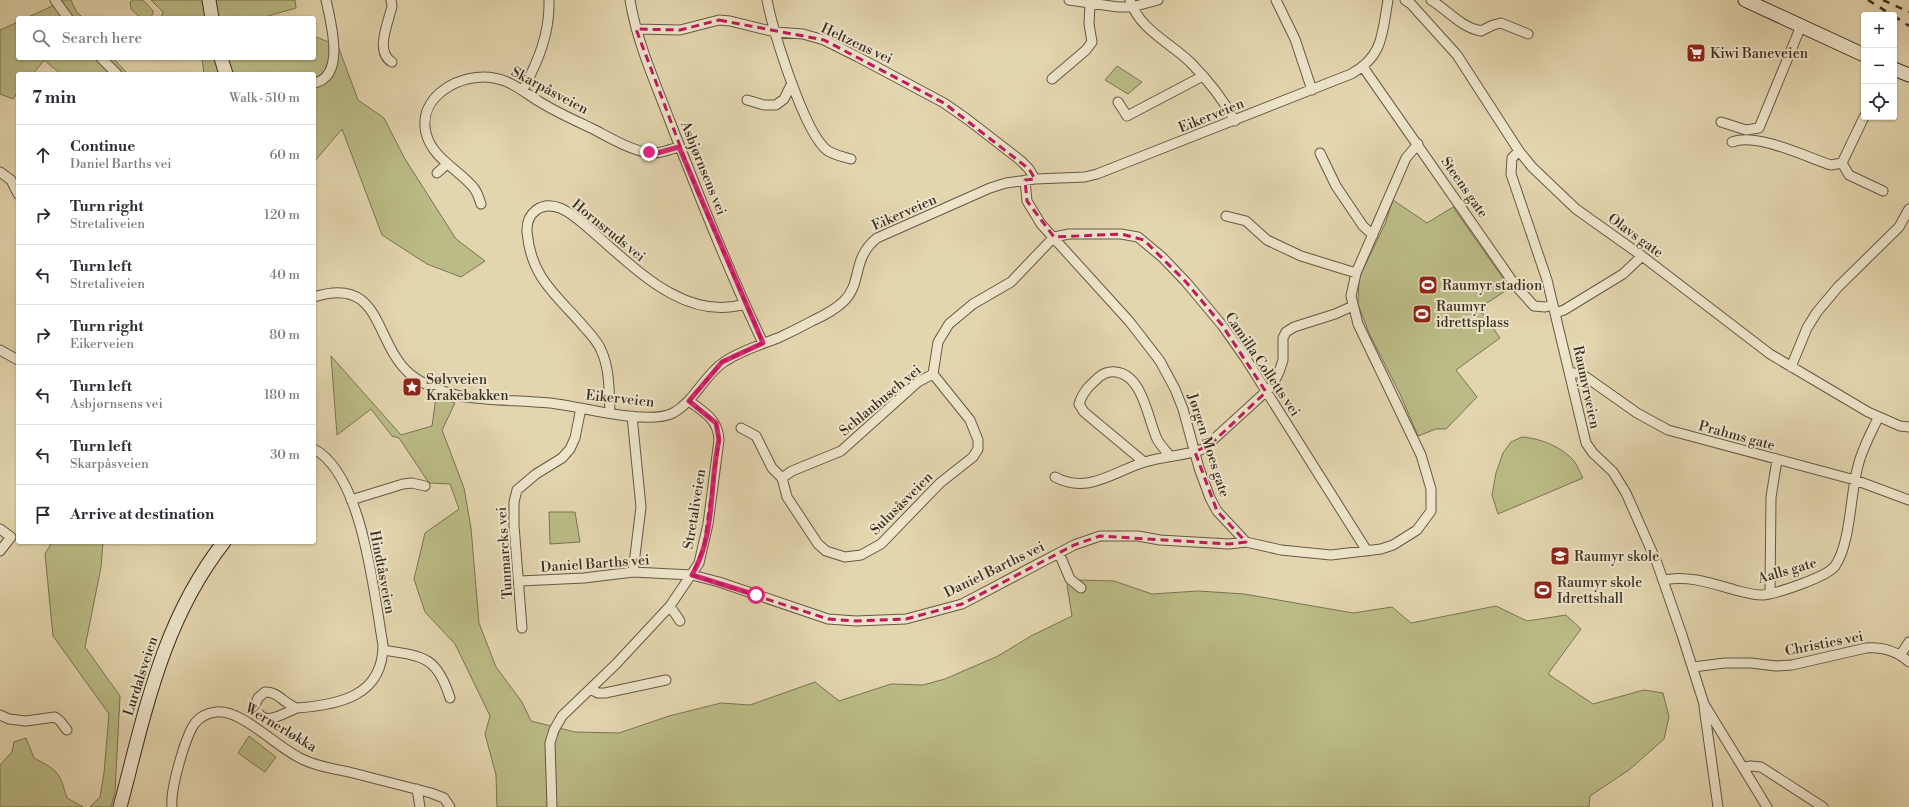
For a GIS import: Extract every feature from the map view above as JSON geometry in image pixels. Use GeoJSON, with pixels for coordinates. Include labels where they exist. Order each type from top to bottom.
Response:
{"type":"FeatureCollection","features":[{"type":"Feature","properties":{"kind":"main road"},"geometry":{"type":"LineString","coordinates":[[209,0],[212,16]]}},
{"type":"Feature","properties":{"kind":"main road"},"geometry":{"type":"LineString","coordinates":[[1745,0],[1861,54]]}},
{"type":"Feature","properties":{"kind":"main road"},"geometry":{"type":"LineString","coordinates":[[222,60],[225,72]]}},
{"type":"Feature","properties":{"kind":"main road"},"geometry":{"type":"LineString","coordinates":[[1897,69],[1909,75]]}},
{"type":"Feature","properties":{"kind":"main road","name":"Lurdalsveien"},"geometry":{"type":"LineString","coordinates":[[120,807],[161,656],[189,597],[211,560],[223,544]]}},
{"type":"Feature","properties":{"kind":"street"},"geometry":{"type":"LineString","coordinates":[[55,0],[67,16]]}},
{"type":"Feature","properties":{"kind":"street"},"geometry":{"type":"LineString","coordinates":[[316,83],[322,82],[327,78],[333,66],[334,55],[331,24],[326,0]]}},
{"type":"Feature","properties":{"kind":"street"},"geometry":{"type":"LineString","coordinates":[[391,0],[392,6],[383,44],[384,54],[387,59],[392,62]]}},
{"type":"Feature","properties":{"kind":"street"},"geometry":{"type":"LineString","coordinates":[[523,90],[544,43],[549,15],[549,0]]}},
{"type":"Feature","properties":{"kind":"street","name":"Asbjørnsens vei"},"geometry":{"type":"LineString","coordinates":[[630,0],[636,29],[679,147],[763,343]]}},
{"type":"Feature","properties":{"kind":"street"},"geometry":{"type":"LineString","coordinates":[[767,0],[775,32],[792,83],[810,126],[820,143],[832,152],[851,159]]}},
{"type":"Feature","properties":{"kind":"street"},"geometry":{"type":"LineString","coordinates":[[1069,0],[1090,4],[1131,3],[1158,0]]}},
{"type":"Feature","properties":{"kind":"street"},"geometry":{"type":"LineString","coordinates":[[1276,0],[1295,39],[1312,90]]}},
{"type":"Feature","properties":{"kind":"street","name":"Eikerveien"},"geometry":{"type":"LineString","coordinates":[[316,297],[329,293],[342,293],[363,300],[374,314],[390,347],[402,365],[415,378],[438,389],[460,396],[552,403],[652,418],[663,416],[673,413],[689,401],[722,362],[818,318],[840,305],[852,292],[861,258],[865,250],[877,238],[990,188],[1006,183],[1085,177],[1097,174],[1235,121],[1364,67],[1377,52],[1388,0]]}},
{"type":"Feature","properties":{"kind":"street","name":"Olavs gate"},"geometry":{"type":"LineString","coordinates":[[1405,0],[1411,4],[1457,55],[1519,151],[1547,183],[1576,209],[1642,256],[1754,343],[1791,367],[1878,418],[1909,427]]}},
{"type":"Feature","properties":{"kind":"street"},"geometry":{"type":"LineString","coordinates":[[1431,0],[1460,23],[1481,32],[1493,25],[1501,23],[1528,34]]}},
{"type":"Feature","properties":{"kind":"street"},"geometry":{"type":"LineString","coordinates":[[1131,3],[1139,18],[1150,31],[1188,61],[1203,76],[1216,91],[1235,121]]}},
{"type":"Feature","properties":{"kind":"street"},"geometry":{"type":"LineString","coordinates":[[1052,79],[1086,50],[1092,42],[1089,24],[1090,4]]}},
{"type":"Feature","properties":{"kind":"street","name":"Heltzens vei"},"geometry":{"type":"LineString","coordinates":[[636,29],[680,30],[719,20],[730,21],[775,32],[803,34],[824,40],[927,93],[967,119],[1029,169],[1030,180]]}},
{"type":"Feature","properties":{"kind":"street"},"geometry":{"type":"LineString","coordinates":[[1721,122],[1746,130],[1759,128],[1800,26]]}},
{"type":"Feature","properties":{"kind":"street"},"geometry":{"type":"LineString","coordinates":[[103,60],[115,72]]}},
{"type":"Feature","properties":{"kind":"street","name":"Steens gate"},"geometry":{"type":"LineString","coordinates":[[1364,67],[1526,298],[1534,306],[1554,309]]}},
{"type":"Feature","properties":{"kind":"street","name":"Skarpåsveien"},"geometry":{"type":"LineString","coordinates":[[481,204],[474,188],[447,164],[431,144],[425,126],[427,111],[433,100],[442,91],[467,79],[482,76],[507,82],[523,90],[550,108],[633,148],[657,153],[679,147]]}},
{"type":"Feature","properties":{"kind":"street"},"geometry":{"type":"LineString","coordinates":[[1118,102],[1127,116],[1203,76]]}},
{"type":"Feature","properties":{"kind":"street"},"geometry":{"type":"LineString","coordinates":[[747,100],[764,105],[776,105],[784,99],[792,83]]}},
{"type":"Feature","properties":{"kind":"street"},"geometry":{"type":"LineString","coordinates":[[1842,163],[1863,120]]}},
{"type":"Feature","properties":{"kind":"street"},"geometry":{"type":"LineString","coordinates":[[1732,142],[1740,139],[1764,143],[1831,165],[1842,163]]}},
{"type":"Feature","properties":{"kind":"street"},"geometry":{"type":"LineString","coordinates":[[1246,542],[1308,554],[1331,555],[1381,549],[1417,530],[1430,511],[1432,489],[1421,454],[1366,341],[1353,306],[1352,286],[1356,273],[1406,158],[1418,144]]}},
{"type":"Feature","properties":{"kind":"street","name":"Raumyrveien"},"geometry":{"type":"LineString","coordinates":[[1519,151],[1512,158],[1511,174],[1547,280],[1586,444],[1593,453],[1613,472],[1619,482],[1664,580],[1704,704],[1718,729],[1744,767],[1768,807]]}},
{"type":"Feature","properties":{"kind":"street"},"geometry":{"type":"LineString","coordinates":[[1320,153],[1336,186],[1363,226],[1373,235]]}},
{"type":"Feature","properties":{"kind":"street"},"geometry":{"type":"LineString","coordinates":[[1842,163],[1849,175],[1883,191]]}},
{"type":"Feature","properties":{"kind":"street"},"geometry":{"type":"LineString","coordinates":[[437,173],[447,164]]}},
{"type":"Feature","properties":{"kind":"street"},"geometry":{"type":"LineString","coordinates":[[0,172],[11,180],[16,190]]}},
{"type":"Feature","properties":{"kind":"street","name":"Jørgen Moes gate"},"geometry":{"type":"LineString","coordinates":[[1030,180],[1025,192],[1027,200],[1041,224],[1129,321],[1160,361],[1176,389],[1184,408],[1195,452],[1210,498],[1217,511],[1246,542]]}},
{"type":"Feature","properties":{"kind":"street","name":"Hornsruds vei"},"geometry":{"type":"LineString","coordinates":[[610,412],[607,368],[601,349],[580,322],[546,286],[540,277],[530,251],[527,237],[526,225],[531,213],[540,207],[550,206],[559,208],[573,215],[662,290],[679,297],[719,307],[732,308],[745,304]]}},
{"type":"Feature","properties":{"kind":"street"},"geometry":{"type":"LineString","coordinates":[[1791,367],[1807,328],[1817,312],[1838,287],[1899,227],[1909,209]]}},
{"type":"Feature","properties":{"kind":"street"},"geometry":{"type":"LineString","coordinates":[[1226,216],[1246,221],[1267,240],[1288,250],[1328,266],[1356,273]]}},
{"type":"Feature","properties":{"kind":"street","name":"Camilla Colletts vei"},"geometry":{"type":"LineString","coordinates":[[1054,237],[1069,234],[1130,234],[1144,240],[1186,282],[1222,326],[1246,359],[1367,551]]}},
{"type":"Feature","properties":{"kind":"street","name":"Schlanbusch vei"},"geometry":{"type":"LineString","coordinates":[[782,478],[792,471],[841,451],[918,382],[933,374],[938,342],[949,324],[973,304],[1011,282],[1054,237]]}},
{"type":"Feature","properties":{"kind":"street"},"geometry":{"type":"LineString","coordinates":[[1554,309],[1564,310],[1623,274],[1642,256]]}},
{"type":"Feature","properties":{"kind":"street"},"geometry":{"type":"LineString","coordinates":[[1054,477],[1073,484],[1084,484],[1111,476],[1144,462],[1195,452],[1212,443],[1272,386],[1283,360],[1283,338],[1286,332],[1294,327],[1335,314],[1353,306]]}},
{"type":"Feature","properties":{"kind":"street"},"geometry":{"type":"LineString","coordinates":[[0,350],[16,359]]}},
{"type":"Feature","properties":{"kind":"street"},"geometry":{"type":"LineString","coordinates":[[1144,462],[1084,412],[1080,404],[1086,389],[1102,374],[1110,372],[1120,373],[1131,380],[1142,394],[1158,440],[1170,456]]}},
{"type":"Feature","properties":{"kind":"street","name":"Prahms gate"},"geometry":{"type":"LineString","coordinates":[[1570,373],[1578,373],[1586,377],[1637,413],[1668,430],[1855,480],[1909,500]]}},
{"type":"Feature","properties":{"kind":"street","name":"Sulusåsveien"},"geometry":{"type":"LineString","coordinates":[[741,428],[756,436],[772,468],[782,478],[787,497],[809,532],[826,551],[845,557],[861,555],[881,544],[940,483],[973,457],[978,449],[975,431],[970,420],[962,408],[942,388],[933,374]]}},
{"type":"Feature","properties":{"kind":"street","name":"Stretaliveien"},"geometry":{"type":"LineString","coordinates":[[552,807],[550,743],[552,735],[562,716],[616,664],[670,606],[699,563],[704,546],[719,440],[716,423],[689,401]]}},
{"type":"Feature","properties":{"kind":"street","name":"Tunmarcks vei"},"geometry":{"type":"LineString","coordinates":[[522,628],[520,581],[514,525],[514,502],[517,490],[536,474],[562,458],[570,449],[575,438],[581,408]]}},
{"type":"Feature","properties":{"kind":"street"},"geometry":{"type":"LineString","coordinates":[[632,416],[641,506],[633,572]]}},
{"type":"Feature","properties":{"kind":"street","name":"Aalls gate"},"geometry":{"type":"LineString","coordinates":[[1664,580],[1682,578],[1697,580],[1747,593],[1762,595],[1817,578],[1830,572],[1835,566],[1843,546],[1858,465],[1878,418]]}},
{"type":"Feature","properties":{"kind":"street","name":"Hindtåsveien"},"geometry":{"type":"LineString","coordinates":[[297,708],[338,701],[362,692],[376,675],[383,650],[372,577],[359,520],[351,500],[333,465],[327,458],[316,450]]}},
{"type":"Feature","properties":{"kind":"street"},"geometry":{"type":"LineString","coordinates":[[1770,593],[1771,497],[1777,460]]}},
{"type":"Feature","properties":{"kind":"street"},"geometry":{"type":"LineString","coordinates":[[351,500],[403,484],[412,483],[425,486]]}},
{"type":"Feature","properties":{"kind":"street"},"geometry":{"type":"LineString","coordinates":[[0,530],[11,537],[0,551]]}},
{"type":"Feature","properties":{"kind":"street","name":"Daniel Barths vei"},"geometry":{"type":"LineString","coordinates":[[520,581],[584,578],[633,572],[692,575],[719,582],[828,619],[856,622],[906,619],[962,604],[1074,545],[1100,536],[1138,536],[1160,540],[1228,544],[1246,542]]}},
{"type":"Feature","properties":{"kind":"street"},"geometry":{"type":"LineString","coordinates":[[1059,553],[1070,579],[1082,588]]}},
{"type":"Feature","properties":{"kind":"street"},"geometry":{"type":"LineString","coordinates":[[670,606],[680,621]]}},
{"type":"Feature","properties":{"kind":"street"},"geometry":{"type":"LineString","coordinates":[[1909,642],[1901,654],[1909,662]]}},
{"type":"Feature","properties":{"kind":"street","name":"Christies vei"},"geometry":{"type":"LineString","coordinates":[[1693,667],[1725,663],[1751,663],[1776,666],[1792,665],[1866,648],[1876,648],[1901,654]]}},
{"type":"Feature","properties":{"kind":"street"},"geometry":{"type":"LineString","coordinates":[[383,650],[408,654],[429,661],[441,674],[450,698]]}},
{"type":"Feature","properties":{"kind":"street"},"geometry":{"type":"LineString","coordinates":[[590,689],[598,693],[605,693],[666,680]]}},
{"type":"Feature","properties":{"kind":"street"},"geometry":{"type":"LineString","coordinates":[[1704,704],[1718,807]]}},
{"type":"Feature","properties":{"kind":"street","name":"Wernerløkka"},"geometry":{"type":"LineString","coordinates":[[172,807],[174,782],[192,729],[202,717],[216,712],[228,713],[244,721],[278,745],[302,759],[324,766],[417,789],[444,798],[450,807]]}},
{"type":"Feature","properties":{"kind":"street"},"geometry":{"type":"LineString","coordinates":[[0,715],[17,720],[34,720],[55,717],[60,720],[67,730]]}},
{"type":"Feature","properties":{"kind":"street"},"geometry":{"type":"LineString","coordinates":[[1744,767],[1761,767],[1822,807]]}},
{"type":"Feature","properties":{"kind":"street"},"geometry":{"type":"LineString","coordinates":[[417,789],[420,807]]}},
{"type":"Feature","properties":{"kind":"highlighted area"},"geometry":{"type":"Polygon","coordinates":[[[719,20],[824,40],[944,103],[1029,169],[1035,179],[1025,180],[1027,201],[1054,237],[1121,234],[1144,240],[1186,282],[1222,325],[1266,392],[1212,443],[1195,452],[1217,511],[1246,542],[1229,544],[1100,536],[1074,545],[962,604],[906,619],[856,621],[828,619],[692,575],[704,546],[719,440],[716,423],[689,401],[722,362],[763,343],[697,191],[636,29],[680,30],[719,20]]]}},
{"type":"Feature","properties":{"kind":"green space"},"geometry":{"type":"Polygon","coordinates":[[[60,0],[71,0],[76,11],[81,16],[30,16],[61,2],[60,0]]]}},
{"type":"Feature","properties":{"kind":"green space"},"geometry":{"type":"Polygon","coordinates":[[[133,0],[143,0],[153,11],[152,15],[139,16],[131,9],[130,2],[133,0]]]}},
{"type":"Feature","properties":{"kind":"green space"},"geometry":{"type":"Polygon","coordinates":[[[151,0],[295,0],[296,8],[268,16],[162,16],[163,12],[151,0]]]}},
{"type":"Feature","properties":{"kind":"green space"},"geometry":{"type":"Polygon","coordinates":[[[16,23],[16,60],[44,60],[35,72],[16,72],[16,95],[13,99],[0,94],[0,30],[16,23]]]}},
{"type":"Feature","properties":{"kind":"green space"},"geometry":{"type":"Polygon","coordinates":[[[316,37],[338,46],[358,100],[384,118],[405,159],[456,239],[485,261],[461,277],[427,264],[382,235],[342,129],[316,160],[316,72],[204,72],[202,60],[316,60],[316,37]]]}},
{"type":"Feature","properties":{"kind":"green space"},"geometry":{"type":"Polygon","coordinates":[[[44,60],[115,60],[126,72],[59,72],[44,60]]]}},
{"type":"Feature","properties":{"kind":"green space"},"geometry":{"type":"Polygon","coordinates":[[[1117,66],[1142,82],[1128,94],[1105,80],[1117,66]]]}},
{"type":"Feature","properties":{"kind":"green space","name":"Raumyr idrettsplass"},"geometry":{"type":"Polygon","coordinates":[[[1393,200],[1427,223],[1453,207],[1510,288],[1479,308],[1500,338],[1456,370],[1477,397],[1446,429],[1436,429],[1418,436],[1400,394],[1369,333],[1358,304],[1359,278],[1385,224],[1393,200]]]}},
{"type":"Feature","properties":{"kind":"green space"},"geometry":{"type":"Polygon","coordinates":[[[331,356],[401,435],[432,426],[436,397],[455,403],[442,430],[464,488],[471,528],[479,623],[496,667],[522,702],[531,721],[575,732],[619,733],[669,716],[721,703],[750,705],[815,682],[839,701],[891,684],[923,685],[945,679],[998,656],[1031,636],[1072,616],[1067,585],[1079,580],[1114,581],[1152,594],[1198,591],[1244,594],[1353,613],[1392,607],[1411,623],[1496,606],[1527,621],[1566,615],[1581,629],[1548,674],[1593,704],[1644,690],[1663,693],[1669,717],[1664,739],[1629,770],[1590,796],[1589,807],[497,807],[496,775],[485,734],[490,716],[455,644],[425,612],[414,579],[425,533],[459,509],[450,484],[429,483],[399,438],[392,436],[371,409],[337,435],[331,356]]]}},
{"type":"Feature","properties":{"kind":"green space"},"geometry":{"type":"Polygon","coordinates":[[[1522,437],[1543,441],[1563,451],[1577,465],[1583,478],[1498,514],[1492,495],[1496,473],[1503,453],[1511,442],[1522,437]]]}},
{"type":"Feature","properties":{"kind":"green space"},"geometry":{"type":"Polygon","coordinates":[[[549,512],[575,512],[580,542],[550,544],[549,512]]]}},
{"type":"Feature","properties":{"kind":"green space"},"geometry":{"type":"Polygon","coordinates":[[[51,544],[103,544],[101,567],[85,647],[120,696],[115,792],[111,807],[90,807],[100,797],[104,773],[109,714],[53,636],[45,554],[51,544]]]}},
{"type":"Feature","properties":{"kind":"green space"},"geometry":{"type":"Polygon","coordinates":[[[249,736],[276,757],[265,772],[238,753],[249,736]]]}},
{"type":"Feature","properties":{"kind":"green space"},"geometry":{"type":"Polygon","coordinates":[[[26,738],[34,758],[49,766],[60,777],[67,798],[83,807],[0,807],[0,765],[12,752],[14,742],[26,738]]]}},
{"type":"Feature","properties":{"kind":"railway"},"geometry":{"type":"LineString","coordinates":[[1868,0],[1887,12]]}},
{"type":"Feature","properties":{"kind":"railway"},"geometry":{"type":"LineString","coordinates":[[1883,0],[1909,12]]}},
{"type":"Feature","properties":{"kind":"railway"},"geometry":{"type":"LineString","coordinates":[[1897,18],[1909,26]]}},
{"type":"Feature","properties":{"kind":"place","name":"Kiwi Baneveien"},"geometry":{"type":"Point","coordinates":[1696,53]}},
{"type":"Feature","properties":{"kind":"place","name":"Raumyr stadion"},"geometry":{"type":"Point","coordinates":[1428,285]}},
{"type":"Feature","properties":{"kind":"place","name":"Raumyr idrettsplass"},"geometry":{"type":"Point","coordinates":[1422,314]}},
{"type":"Feature","properties":{"kind":"place","name":"Sølvveien Krakebakken"},"geometry":{"type":"Point","coordinates":[412,387]}},
{"type":"Feature","properties":{"kind":"place","name":"Raumyr skole"},"geometry":{"type":"Point","coordinates":[1560,556]}},
{"type":"Feature","properties":{"kind":"place","name":"Raumyr skole Idrettshall"},"geometry":{"type":"Point","coordinates":[1543,590]}},
{"type":"Feature","properties":{"kind":"route"},"geometry":{"type":"LineString","coordinates":[[649,152],[657,153],[679,147],[763,343],[722,362],[689,401],[716,423],[719,440],[704,546],[699,563],[692,575],[719,582],[756,595]]}}]}
